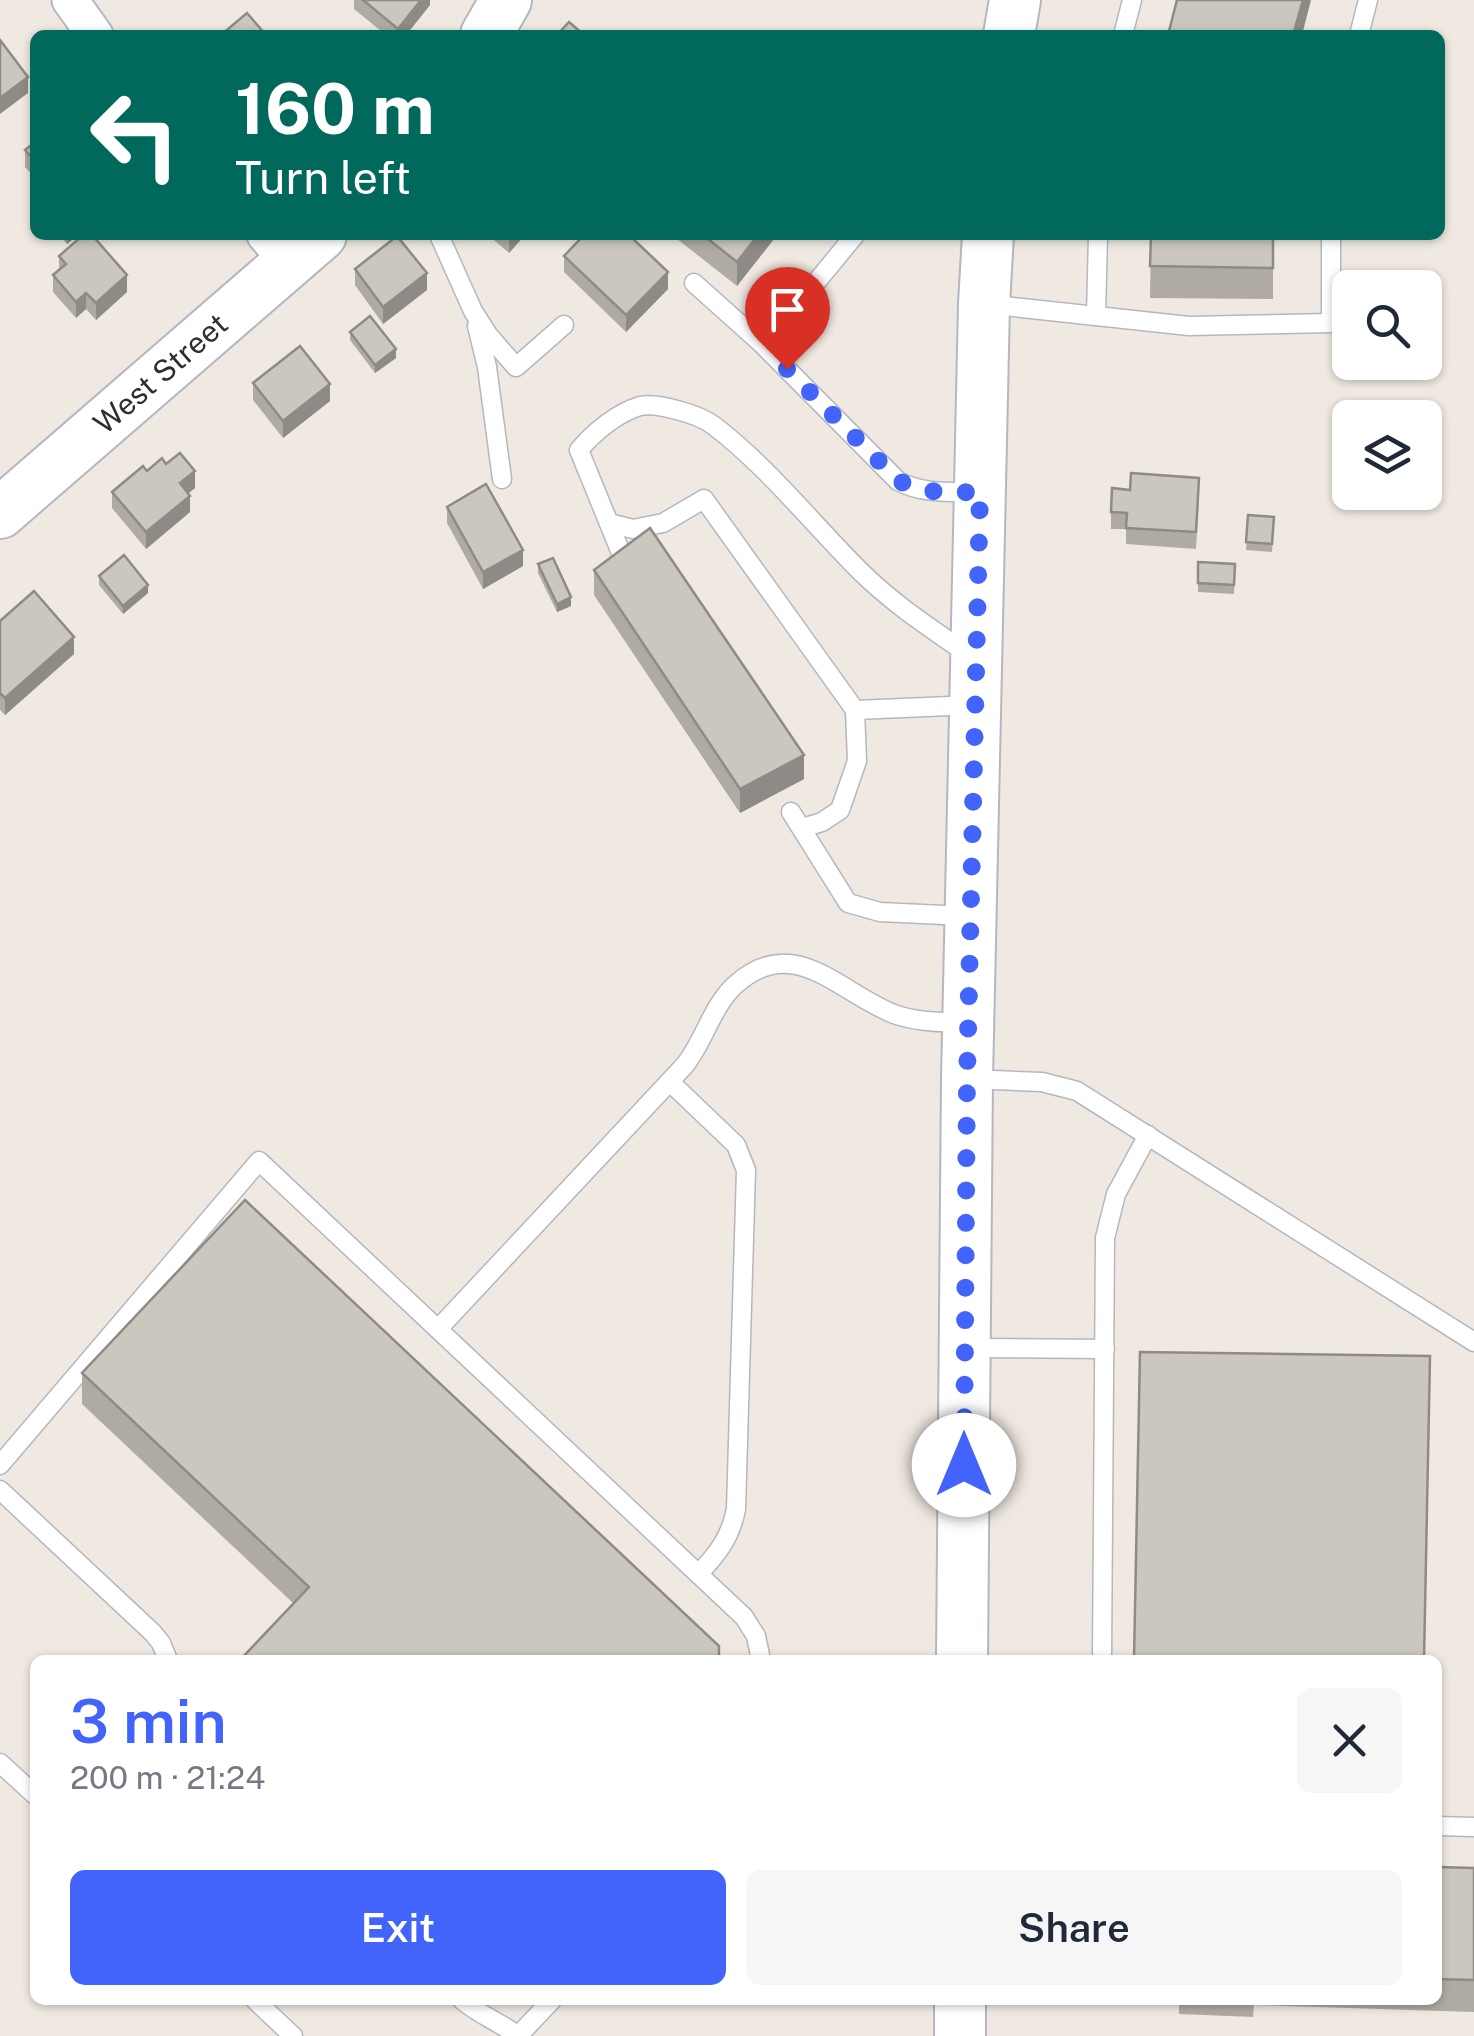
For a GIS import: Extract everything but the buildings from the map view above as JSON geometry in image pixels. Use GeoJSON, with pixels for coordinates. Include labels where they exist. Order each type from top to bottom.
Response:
{"type":"FeatureCollection","features":[{"type":"Feature","properties":{"kind":"main road"},"geometry":{"type":"LineString","coordinates":[[489,30],[506,0]]}},
{"type":"Feature","properties":{"kind":"main road"},"geometry":{"type":"LineString","coordinates":[[1011,30],[1016,0]]}},
{"type":"Feature","properties":{"kind":"main road"},"geometry":{"type":"LineString","coordinates":[[962,1655],[968,1023],[988,240]]}},
{"type":"Feature","properties":{"kind":"main road","name":"West Street"},"geometry":{"type":"LineString","coordinates":[[0,513],[292,245]]}},
{"type":"Feature","properties":{"kind":"main road"},"geometry":{"type":"LineString","coordinates":[[960,2005],[960,2036]]}},
{"type":"Feature","properties":{"kind":"street"},"geometry":{"type":"LineString","coordinates":[[70,0],[91,30]]}},
{"type":"Feature","properties":{"kind":"lane"},"geometry":{"type":"LineString","coordinates":[[1124,30],[1132,0]]}},
{"type":"Feature","properties":{"kind":"lane"},"geometry":{"type":"LineString","coordinates":[[1360,30],[1368,0]]}},
{"type":"Feature","properties":{"kind":"lane"},"geometry":{"type":"LineString","coordinates":[[441,240],[473,311],[516,367],[564,325]]}},
{"type":"Feature","properties":{"kind":"lane"},"geometry":{"type":"LineString","coordinates":[[762,344],[851,240]]}},
{"type":"Feature","properties":{"kind":"lane"},"geometry":{"type":"LineString","coordinates":[[1096,316],[1098,240]]}},
{"type":"Feature","properties":{"kind":"lane"},"geometry":{"type":"LineString","coordinates":[[984,304],[1202,326],[1331,323],[1331,240]]}},
{"type":"Feature","properties":{"kind":"lane"},"geometry":{"type":"LineString","coordinates":[[694,283],[762,344],[898,480],[924,490],[980,492]]}},
{"type":"Feature","properties":{"kind":"lane"},"geometry":{"type":"LineString","coordinates":[[473,311],[487,367],[502,479]]}},
{"type":"Feature","properties":{"kind":"lane"},"geometry":{"type":"LineString","coordinates":[[630,568],[579,450],[590,436],[643,405],[676,409],[710,422],[772,478],[861,572],[976,683]]}},
{"type":"Feature","properties":{"kind":"lane"},"geometry":{"type":"LineString","coordinates":[[608,522],[634,529],[663,522],[704,499],[855,710],[857,760],[840,810],[822,822],[796,820],[848,903],[880,912],[971,916]]}},
{"type":"Feature","properties":{"kind":"lane"},"geometry":{"type":"LineString","coordinates":[[855,710],[976,683]]}},
{"type":"Feature","properties":{"kind":"lane"},"geometry":{"type":"LineString","coordinates":[[438,1328],[670,1082],[693,1055],[734,986],[758,970],[784,962],[809,967],[876,1005],[910,1019],[968,1023]]}},
{"type":"Feature","properties":{"kind":"lane"},"geometry":{"type":"LineString","coordinates":[[967,1079],[1042,1082],[1066,1086],[1087,1096],[1474,1341]]}},
{"type":"Feature","properties":{"kind":"lane"},"geometry":{"type":"LineString","coordinates":[[670,1082],[736,1144],[746,1170],[736,1509],[724,1544],[698,1574]]}},
{"type":"Feature","properties":{"kind":"lane"},"geometry":{"type":"LineString","coordinates":[[1102,1655],[1107,1227],[1116,1194],[1148,1135]]}},
{"type":"Feature","properties":{"kind":"lane"},"geometry":{"type":"LineString","coordinates":[[0,1465],[259,1161],[748,1623],[760,1655]]}},
{"type":"Feature","properties":{"kind":"lane"},"geometry":{"type":"LineString","coordinates":[[965,1348],[1105,1349]]}},
{"type":"Feature","properties":{"kind":"lane"},"geometry":{"type":"LineString","coordinates":[[0,1490],[153,1634],[166,1655]]}},
{"type":"Feature","properties":{"kind":"lane"},"geometry":{"type":"LineString","coordinates":[[0,1763],[30,1791]]}},
{"type":"Feature","properties":{"kind":"lane"},"geometry":{"type":"LineString","coordinates":[[1442,1826],[1474,1827]]}},
{"type":"Feature","properties":{"kind":"lane"},"geometry":{"type":"LineString","coordinates":[[260,2005],[294,2036]]}},
{"type":"Feature","properties":{"kind":"lane"},"geometry":{"type":"LineString","coordinates":[[468,2005],[518,2036],[547,2005]]}},
{"type":"Feature","properties":{"kind":"route"},"geometry":{"type":"LineString","coordinates":[[787,369],[898,480],[924,490],[980,492],[967,1079],[964,1465]]}}]}
